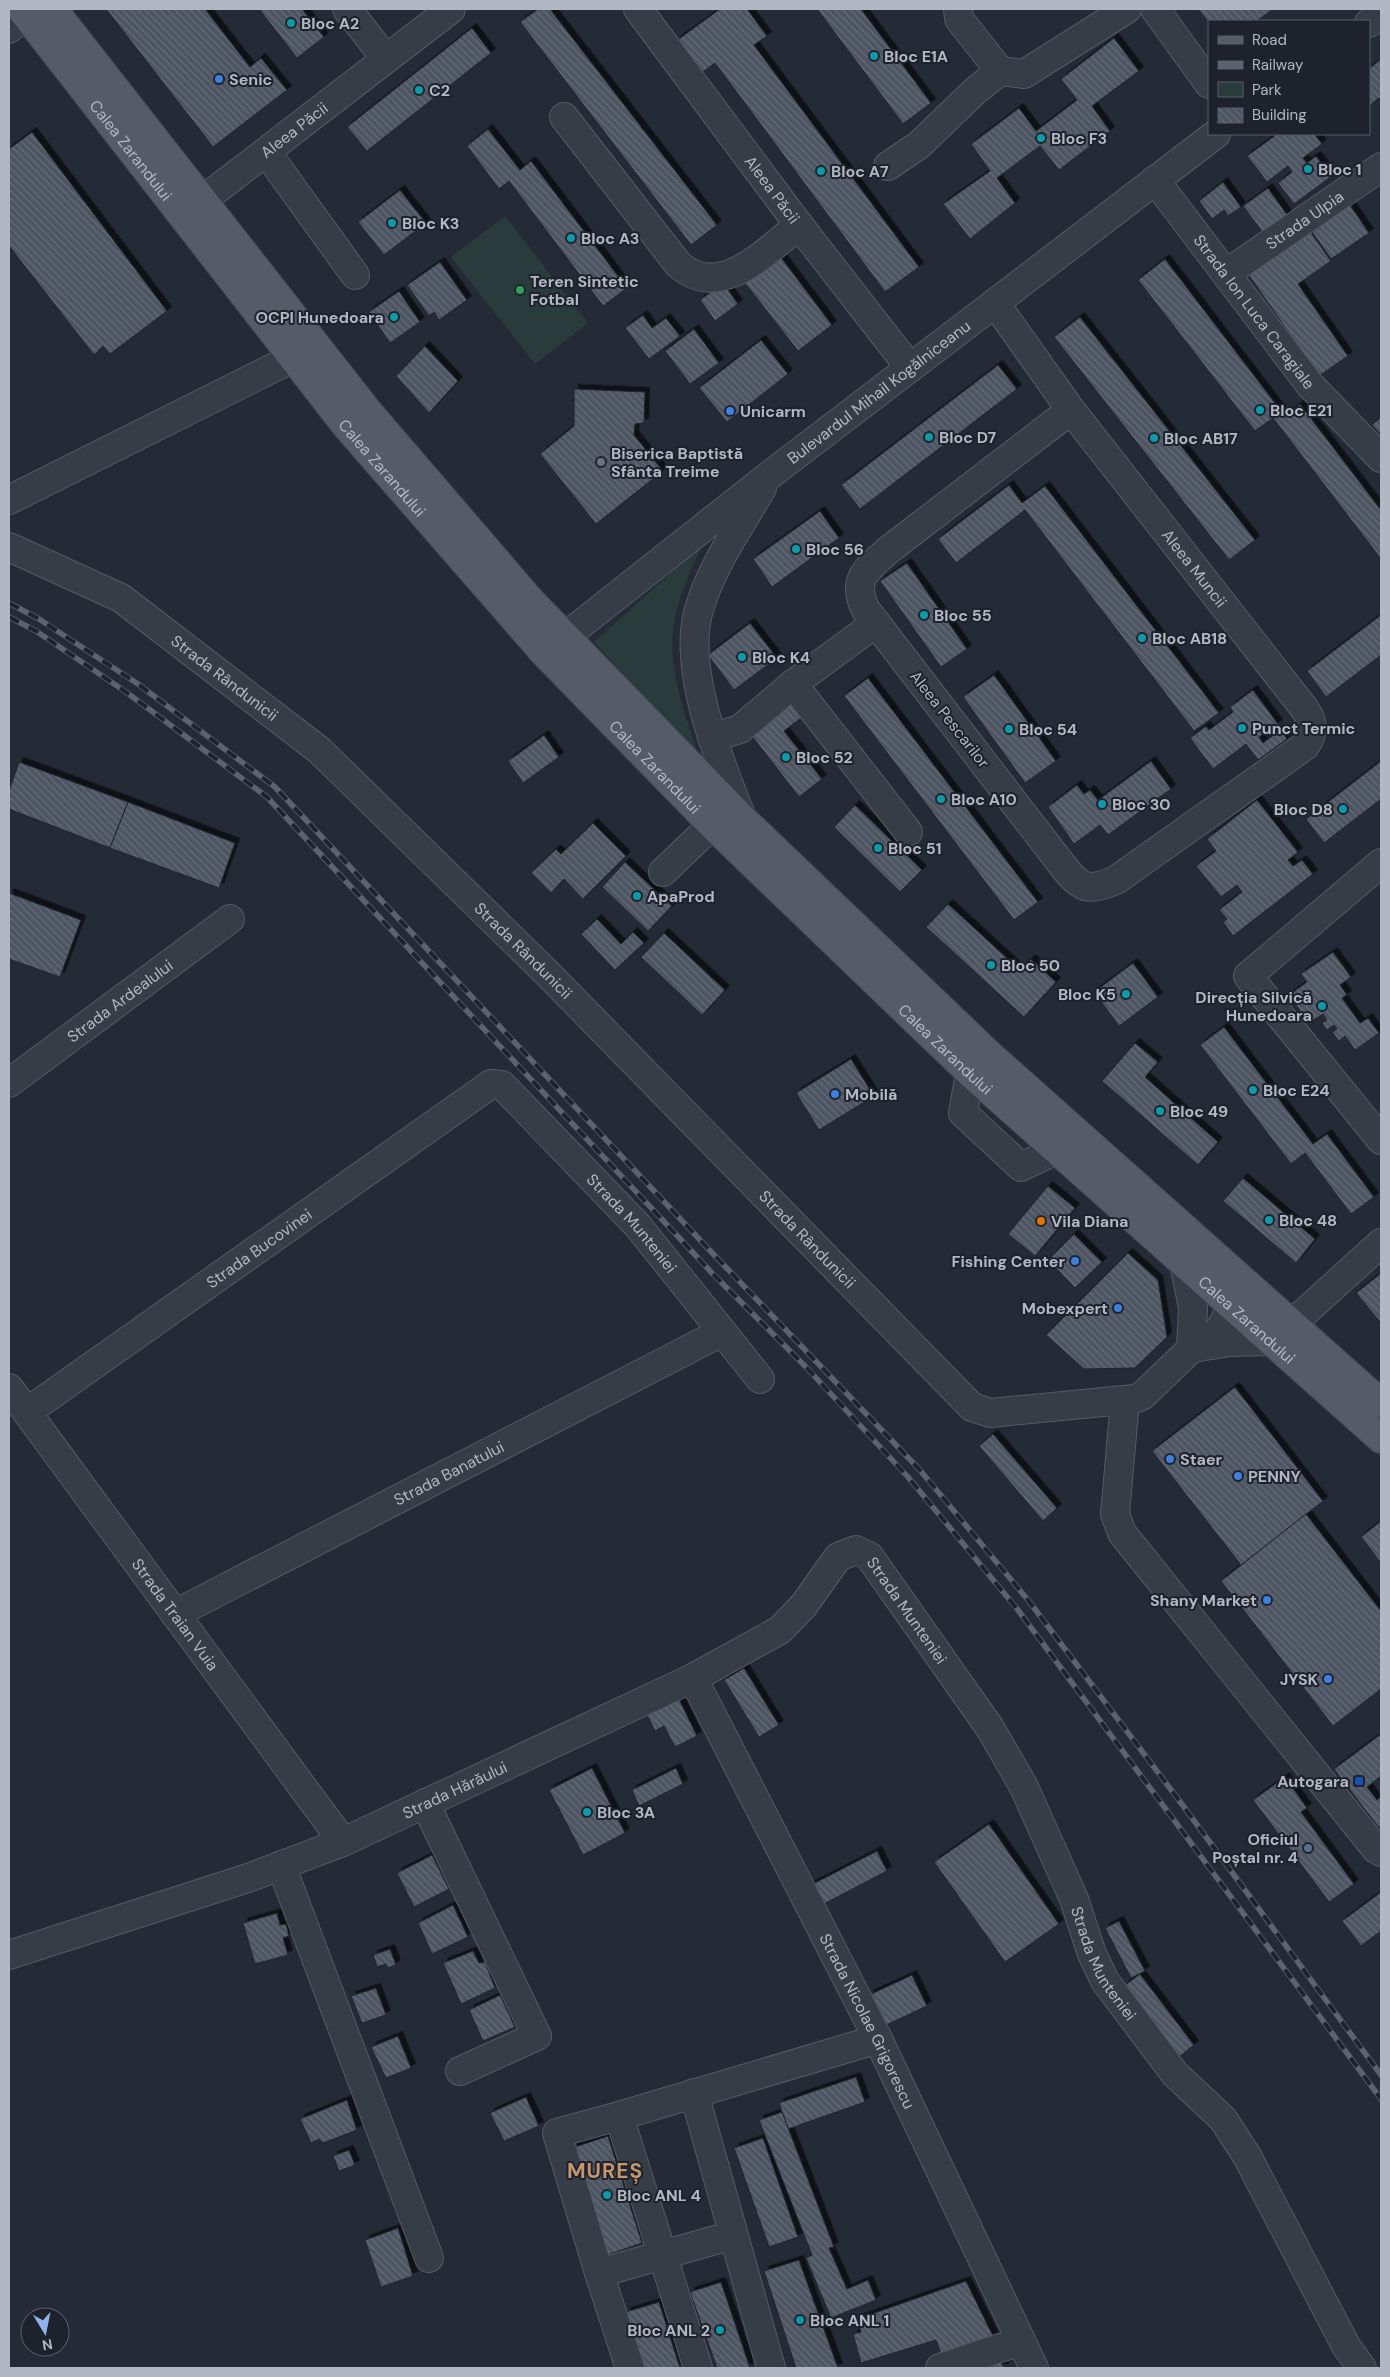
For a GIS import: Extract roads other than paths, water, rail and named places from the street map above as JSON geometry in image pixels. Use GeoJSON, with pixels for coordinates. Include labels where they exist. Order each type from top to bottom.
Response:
{"type":"FeatureCollection","features":[{"type":"Feature","properties":{"kind":"main road","name":"Calea Zarandului"},"geometry":{"type":"LineString","coordinates":[[54,9],[367,410],[531,601],[555,645],[742,818],[989,1054],[1381,1403]]}},
{"type":"Feature","properties":{"kind":"main road","name":"Calea Zarandului"},"geometry":{"type":"LineString","coordinates":[[22,15],[291,359],[346,426],[555,645],[712,824],[970,1073],[1381,1439]]}},
{"type":"Feature","properties":{"kind":"street"},"geometry":{"type":"LineString","coordinates":[[347,9],[386,59]]}},
{"type":"Feature","properties":{"kind":"street","name":"Aleea Păcii"},"geometry":{"type":"LineString","coordinates":[[203,200],[267,153],[451,9]]}},
{"type":"Feature","properties":{"kind":"street","name":"Aleea Păcii"},"geometry":{"type":"LineString","coordinates":[[638,9],[799,225],[910,368]]}},
{"type":"Feature","properties":{"kind":"street"},"geometry":{"type":"LineString","coordinates":[[958,9],[959,19],[1000,71],[1024,74],[1127,9]]}},
{"type":"Feature","properties":{"kind":"street"},"geometry":{"type":"LineString","coordinates":[[1155,9],[1208,83]]}},
{"type":"Feature","properties":{"kind":"street"},"geometry":{"type":"LineString","coordinates":[[1370,22],[1381,14]]}},
{"type":"Feature","properties":{"kind":"street"},"geometry":{"type":"LineString","coordinates":[[888,166],[920,145],[976,91],[1000,71]]}},
{"type":"Feature","properties":{"kind":"street"},"geometry":{"type":"LineString","coordinates":[[564,117],[687,273],[700,278],[714,278],[740,271],[799,225]]}},
{"type":"Feature","properties":{"kind":"street","name":"Bulevardul Mihail Kogălniceanu"},"geometry":{"type":"LineString","coordinates":[[555,645],[771,474],[1215,135]]}},
{"type":"Feature","properties":{"kind":"street"},"geometry":{"type":"LineString","coordinates":[[267,153],[355,275]]}},
{"type":"Feature","properties":{"kind":"street","name":"Strada Ulpia"},"geometry":{"type":"LineString","coordinates":[[1227,273],[1381,168]]}},
{"type":"Feature","properties":{"kind":"street","name":"Strada Ion Luca Caragiale"},"geometry":{"type":"LineString","coordinates":[[1155,180],[1310,385],[1381,458]]}},
{"type":"Feature","properties":{"kind":"street","name":"Aleea Muncii"},"geometry":{"type":"LineString","coordinates":[[995,303],[1071,410],[1304,708],[1313,726],[1311,738],[1305,746],[1116,880],[1098,888]]}},
{"type":"Feature","properties":{"kind":"street"},"geometry":{"type":"LineString","coordinates":[[9,500],[291,359]]}},
{"type":"Feature","properties":{"kind":"street","name":"Aleea Pescarilor"},"geometry":{"type":"LineString","coordinates":[[1071,410],[891,548],[860,579],[861,600],[876,624],[1075,881],[1086,887],[1098,888]]}},
{"type":"Feature","properties":{"kind":"street"},"geometry":{"type":"LineString","coordinates":[[742,818],[712,738],[700,688],[696,641],[698,615],[712,577],[771,474]]}},
{"type":"Feature","properties":{"kind":"street","name":"Strada Rândunicii"},"geometry":{"type":"LineString","coordinates":[[9,547],[121,598],[319,750],[548,974],[966,1403],[977,1410],[990,1413],[1125,1401]]}},
{"type":"Feature","properties":{"kind":"street"},"geometry":{"type":"LineString","coordinates":[[712,738],[740,729],[793,684],[876,624]]}},
{"type":"Feature","properties":{"kind":"street"},"geometry":{"type":"LineString","coordinates":[[793,684],[908,832]]}},
{"type":"Feature","properties":{"kind":"street"},"geometry":{"type":"LineString","coordinates":[[663,872],[712,824]]}},
{"type":"Feature","properties":{"kind":"street"},"geometry":{"type":"LineString","coordinates":[[1381,863],[1248,976],[1381,1140]]}},
{"type":"Feature","properties":{"kind":"street","name":"Strada Ardealului"},"geometry":{"type":"LineString","coordinates":[[9,1082],[230,919]]}},
{"type":"Feature","properties":{"kind":"street"},"geometry":{"type":"LineString","coordinates":[[970,1073],[963,1114],[1021,1167],[1056,1150]]}},
{"type":"Feature","properties":{"kind":"street","name":"Strada Munteniei"},"geometry":{"type":"LineString","coordinates":[[490,1084],[502,1085],[638,1226],[760,1379]]}},
{"type":"Feature","properties":{"kind":"street","name":"Strada Bucovinei"},"geometry":{"type":"LineString","coordinates":[[27,1412],[490,1084]]}},
{"type":"Feature","properties":{"kind":"street"},"geometry":{"type":"LineString","coordinates":[[1190,1349],[1229,1342],[1273,1342],[1381,1242]]}},
{"type":"Feature","properties":{"kind":"street"},"geometry":{"type":"LineString","coordinates":[[1184,1263],[1193,1308],[1190,1349]]}},
{"type":"Feature","properties":{"kind":"street"},"geometry":{"type":"LineString","coordinates":[[1252,1287],[1233,1306],[1206,1321],[1190,1349],[1142,1396],[1125,1401],[1115,1514],[1122,1532],[1369,1842],[1381,1852]]}},
{"type":"Feature","properties":{"kind":"street","name":"Strada Banatului"},"geometry":{"type":"LineString","coordinates":[[175,1614],[722,1332]]}},
{"type":"Feature","properties":{"kind":"street","name":"Strada Traian Vuia"},"geometry":{"type":"LineString","coordinates":[[9,1388],[342,1842]]}},
{"type":"Feature","properties":{"kind":"street","name":"Strada Munteniei"},"geometry":{"type":"LineString","coordinates":[[856,1550],[869,1556],[990,1728],[1024,1787],[1074,1899],[1092,1954],[1105,1981],[1175,2074],[1223,2119],[1248,2156],[1346,2346],[1362,2368]]}},
{"type":"Feature","properties":{"kind":"street","name":"Strada Hărăului"},"geometry":{"type":"LineString","coordinates":[[9,1955],[248,1878],[342,1842],[693,1678],[780,1630],[804,1605],[838,1557],[856,1550]]}},
{"type":"Feature","properties":{"kind":"street","name":"Strada Nicolae Grigorescu"},"geometry":{"type":"LineString","coordinates":[[693,1678],[878,2039],[1034,2368]]}},
{"type":"Feature","properties":{"kind":"street"},"geometry":{"type":"LineString","coordinates":[[425,1803],[537,2036],[460,2071]]}},
{"type":"Feature","properties":{"kind":"street"},"geometry":{"type":"LineString","coordinates":[[281,1865],[429,2258]]}},
{"type":"Feature","properties":{"kind":"street"},"geometry":{"type":"LineString","coordinates":[[630,2368],[556,2133],[878,2039]]}},
{"type":"Feature","properties":{"kind":"street"},"geometry":{"type":"LineString","coordinates":[[694,2093],[771,2368]]}},
{"type":"Feature","properties":{"kind":"street"},"geometry":{"type":"LineString","coordinates":[[619,2116],[698,2368]]}},
{"type":"Feature","properties":{"kind":"street"},"geometry":{"type":"LineString","coordinates":[[599,2273],[733,2235]]}},
{"type":"Feature","properties":{"kind":"street"},"geometry":{"type":"LineString","coordinates":[[940,2368],[1021,2340]]}},
{"type":"Feature","properties":{"kind":"railway"},"geometry":{"type":"LineString","coordinates":[[9,603],[39,619],[138,684],[275,787],[717,1258],[919,1469],[1028,1600],[1181,1803],[1381,2075]]}},
{"type":"Feature","properties":{"kind":"railway"},"geometry":{"type":"LineString","coordinates":[[9,617],[36,631],[126,692],[267,797],[712,1273],[805,1366],[908,1477],[1018,1610],[1381,2099]]}},
{"type":"Feature","properties":{"kind":"place","name":"Bloc A2"},"geometry":{"type":"Point","coordinates":[291,23]}},
{"type":"Feature","properties":{"kind":"place","name":"Bloc E1A"},"geometry":{"type":"Point","coordinates":[874,56]}},
{"type":"Feature","properties":{"kind":"place","name":"Senic"},"geometry":{"type":"Point","coordinates":[219,79]}},
{"type":"Feature","properties":{"kind":"place","name":"C2"},"geometry":{"type":"Point","coordinates":[419,90]}},
{"type":"Feature","properties":{"kind":"place","name":"Bloc F3"},"geometry":{"type":"Point","coordinates":[1041,138]}},
{"type":"Feature","properties":{"kind":"place","name":"Bloc 1"},"geometry":{"type":"Point","coordinates":[1308,169]}},
{"type":"Feature","properties":{"kind":"place","name":"Bloc A7"},"geometry":{"type":"Point","coordinates":[821,171]}},
{"type":"Feature","properties":{"kind":"place","name":"Bloc K3"},"geometry":{"type":"Point","coordinates":[392,223]}},
{"type":"Feature","properties":{"kind":"place","name":"Bloc A3"},"geometry":{"type":"Point","coordinates":[571,238]}},
{"type":"Feature","properties":{"kind":"place","name":"Teren Sintetic Fotbal"},"geometry":{"type":"Point","coordinates":[520,290]}},
{"type":"Feature","properties":{"kind":"place","name":"OCPI Hunedoara"},"geometry":{"type":"Point","coordinates":[394,317]}},
{"type":"Feature","properties":{"kind":"place","name":"Bloc E21"},"geometry":{"type":"Point","coordinates":[1260,410]}},
{"type":"Feature","properties":{"kind":"place","name":"Unicarm"},"geometry":{"type":"Point","coordinates":[730,411]}},
{"type":"Feature","properties":{"kind":"place","name":"Bloc D7"},"geometry":{"type":"Point","coordinates":[929,437]}},
{"type":"Feature","properties":{"kind":"place","name":"Bloc AB17"},"geometry":{"type":"Point","coordinates":[1154,438]}},
{"type":"Feature","properties":{"kind":"place","name":"Biserica Baptistă Sfânta Treime"},"geometry":{"type":"Point","coordinates":[601,462]}},
{"type":"Feature","properties":{"kind":"place","name":"Bloc 56"},"geometry":{"type":"Point","coordinates":[796,549]}},
{"type":"Feature","properties":{"kind":"place","name":"Bloc 55"},"geometry":{"type":"Point","coordinates":[924,615]}},
{"type":"Feature","properties":{"kind":"place","name":"Bloc AB18"},"geometry":{"type":"Point","coordinates":[1142,638]}},
{"type":"Feature","properties":{"kind":"place","name":"Bloc K4"},"geometry":{"type":"Point","coordinates":[742,657]}},
{"type":"Feature","properties":{"kind":"place","name":"Punct Termic"},"geometry":{"type":"Point","coordinates":[1242,728]}},
{"type":"Feature","properties":{"kind":"place","name":"Bloc 54"},"geometry":{"type":"Point","coordinates":[1009,729]}},
{"type":"Feature","properties":{"kind":"place","name":"Bloc 52"},"geometry":{"type":"Point","coordinates":[786,757]}},
{"type":"Feature","properties":{"kind":"place","name":"Bloc A10"},"geometry":{"type":"Point","coordinates":[941,799]}},
{"type":"Feature","properties":{"kind":"place","name":"Bloc 30"},"geometry":{"type":"Point","coordinates":[1102,804]}},
{"type":"Feature","properties":{"kind":"place","name":"Bloc D8"},"geometry":{"type":"Point","coordinates":[1343,809]}},
{"type":"Feature","properties":{"kind":"place","name":"Bloc 51"},"geometry":{"type":"Point","coordinates":[878,848]}},
{"type":"Feature","properties":{"kind":"place","name":"ApaProd"},"geometry":{"type":"Point","coordinates":[637,896]}},
{"type":"Feature","properties":{"kind":"place","name":"Bloc 50"},"geometry":{"type":"Point","coordinates":[991,965]}},
{"type":"Feature","properties":{"kind":"place","name":"Bloc K5"},"geometry":{"type":"Point","coordinates":[1126,994]}},
{"type":"Feature","properties":{"kind":"place","name":"Direcția Silvică Hunedoara"},"geometry":{"type":"Point","coordinates":[1322,1006]}},
{"type":"Feature","properties":{"kind":"place","name":"Bloc E24"},"geometry":{"type":"Point","coordinates":[1253,1090]}},
{"type":"Feature","properties":{"kind":"place","name":"Mobilă"},"geometry":{"type":"Point","coordinates":[835,1094]}},
{"type":"Feature","properties":{"kind":"place","name":"Bloc 49"},"geometry":{"type":"Point","coordinates":[1160,1111]}},
{"type":"Feature","properties":{"kind":"place","name":"Bloc 48"},"geometry":{"type":"Point","coordinates":[1269,1220]}},
{"type":"Feature","properties":{"kind":"place","name":"Vila Diana"},"geometry":{"type":"Point","coordinates":[1041,1221]}},
{"type":"Feature","properties":{"kind":"place","name":"Fishing Center"},"geometry":{"type":"Point","coordinates":[1075,1261]}},
{"type":"Feature","properties":{"kind":"place","name":"Mobexpert"},"geometry":{"type":"Point","coordinates":[1118,1308]}},
{"type":"Feature","properties":{"kind":"place","name":"Staer"},"geometry":{"type":"Point","coordinates":[1170,1459]}},
{"type":"Feature","properties":{"kind":"place","name":"PENNY"},"geometry":{"type":"Point","coordinates":[1238,1476]}},
{"type":"Feature","properties":{"kind":"place","name":"Shany Market"},"geometry":{"type":"Point","coordinates":[1267,1600]}},
{"type":"Feature","properties":{"kind":"place","name":"JYSK"},"geometry":{"type":"Point","coordinates":[1328,1679]}},
{"type":"Feature","properties":{"kind":"place","name":"Autogara"},"geometry":{"type":"Point","coordinates":[1359,1781]}},
{"type":"Feature","properties":{"kind":"place","name":"Bloc 3A"},"geometry":{"type":"Point","coordinates":[587,1812]}},
{"type":"Feature","properties":{"kind":"place","name":"Oficiul Poștal nr. 4"},"geometry":{"type":"Point","coordinates":[1308,1848]}},
{"type":"Feature","properties":{"kind":"place","name":"Bloc ANL 4"},"geometry":{"type":"Point","coordinates":[607,2195]}},
{"type":"Feature","properties":{"kind":"place","name":"Bloc ANL 1"},"geometry":{"type":"Point","coordinates":[800,2320]}},
{"type":"Feature","properties":{"kind":"place","name":"Bloc ANL 2"},"geometry":{"type":"Point","coordinates":[720,2330]}},
{"type":"Feature","properties":{"kind":"district","name":"MUREȘ"},"geometry":{"type":"Point","coordinates":[605,2171]}}]}
